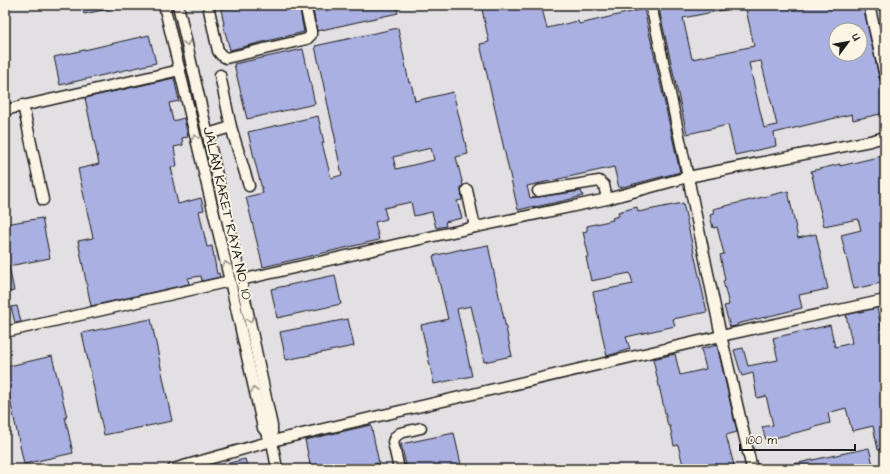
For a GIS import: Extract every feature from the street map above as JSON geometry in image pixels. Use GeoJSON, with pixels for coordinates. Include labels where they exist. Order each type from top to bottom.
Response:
{"type":"FeatureCollection","features":[{"type":"Feature","properties":{"kind":"street","name":"JALAN KARET RAYA NO. 10"},"geometry":{"type":"LineString","coordinates":[[164,5],[230,281],[267,427]]}},
{"type":"Feature","properties":{"kind":"street","name":"JALAN KARET RAYA NO. 10"},"geometry":{"type":"LineString","coordinates":[[178,5],[241,280],[267,427]]}},
{"type":"Feature","properties":{"kind":"street"},"geometry":{"type":"LineString","coordinates":[[208,5],[218,50],[221,55],[226,58],[307,39],[311,36],[311,31],[305,5]]}},
{"type":"Feature","properties":{"kind":"street"},"geometry":{"type":"LineString","coordinates":[[651,5],[720,336],[752,469]]}},
{"type":"Feature","properties":{"kind":"street"},"geometry":{"type":"LineString","coordinates":[[869,5],[885,76]]}},
{"type":"Feature","properties":{"kind":"street"},"geometry":{"type":"LineString","coordinates":[[5,110],[180,70]]}},
{"type":"Feature","properties":{"kind":"street"},"geometry":{"type":"LineString","coordinates":[[220,75],[231,127],[249,186]]}},
{"type":"Feature","properties":{"kind":"street"},"geometry":{"type":"LineString","coordinates":[[23,105],[43,200]]}},
{"type":"Feature","properties":{"kind":"street"},"geometry":{"type":"LineString","coordinates":[[208,134],[231,127]]}},
{"type":"Feature","properties":{"kind":"street"},"geometry":{"type":"LineString","coordinates":[[241,280],[607,199],[688,177],[885,137]]}},
{"type":"Feature","properties":{"kind":"street"},"geometry":{"type":"LineString","coordinates":[[538,191],[599,181],[604,185],[607,199]]}},
{"type":"Feature","properties":{"kind":"street"},"geometry":{"type":"LineString","coordinates":[[467,190],[475,227]]}},
{"type":"Feature","properties":{"kind":"street"},"geometry":{"type":"LineString","coordinates":[[5,332],[230,281]]}},
{"type":"Feature","properties":{"kind":"street"},"geometry":{"type":"LineString","coordinates":[[173,469],[272,441],[720,336],[885,300]]}},
{"type":"Feature","properties":{"kind":"street"},"geometry":{"type":"LineString","coordinates":[[267,427],[272,441],[277,469]]}},
{"type":"Feature","properties":{"kind":"street"},"geometry":{"type":"LineString","coordinates":[[399,469],[394,446],[395,437],[400,433],[421,428]]}},
{"type":"Feature","properties":{"kind":"shaded area"},"geometry":{"type":"Polygon","coordinates":[[[5,5],[885,5],[885,469],[5,469],[5,5]]]}},
{"type":"Feature","properties":{"kind":"building"},"geometry":{"type":"Polygon","coordinates":[[[82,5],[113,5],[113,8],[84,14],[82,5]]]}},
{"type":"Feature","properties":{"kind":"building"},"geometry":{"type":"Polygon","coordinates":[[[220,5],[299,5],[304,32],[230,50],[220,5]]]}},
{"type":"Feature","properties":{"kind":"building"},"geometry":{"type":"Polygon","coordinates":[[[312,5],[396,5],[398,13],[317,31],[312,5]]]}},
{"type":"Feature","properties":{"kind":"building"},"geometry":{"type":"Polygon","coordinates":[[[481,5],[541,5],[547,28],[578,21],[579,24],[644,9],[680,172],[619,188],[614,167],[527,186],[530,198],[581,191],[583,196],[518,210],[480,44],[489,42],[481,5]]]}},
{"type":"Feature","properties":{"kind":"building"},"geometry":{"type":"Polygon","coordinates":[[[678,5],[733,5],[733,8],[683,18],[692,59],[754,46],[745,5],[863,5],[867,22],[828,22],[828,62],[868,62],[868,28],[879,77],[881,81],[884,82],[885,113],[853,120],[852,114],[774,133],[776,146],[735,155],[728,125],[687,134],[659,9],[678,5]],[[761,61],[749,63],[764,128],[777,125],[761,61]]]}},
{"type":"Feature","properties":{"kind":"building"},"geometry":{"type":"Polygon","coordinates":[[[398,28],[409,83],[411,82],[415,101],[453,92],[468,154],[456,157],[463,185],[461,188],[462,200],[457,201],[462,218],[445,222],[446,226],[436,228],[432,212],[414,216],[411,202],[384,208],[387,219],[375,222],[379,240],[263,267],[246,197],[263,193],[248,132],[318,116],[324,143],[322,143],[331,178],[342,175],[315,46],[398,28]],[[431,148],[393,157],[396,169],[434,160],[431,148]]]}},
{"type":"Feature","properties":{"kind":"building"},"geometry":{"type":"Polygon","coordinates":[[[149,35],[156,63],[60,85],[54,57],[149,35]]]}},
{"type":"Feature","properties":{"kind":"building"},"geometry":{"type":"Polygon","coordinates":[[[303,49],[315,104],[247,119],[234,64],[303,49]]]}},
{"type":"Feature","properties":{"kind":"building"},"geometry":{"type":"Polygon","coordinates":[[[174,78],[179,101],[169,103],[173,121],[184,118],[188,137],[182,138],[183,145],[174,147],[177,166],[171,167],[178,204],[201,198],[204,210],[199,211],[207,247],[212,246],[217,274],[219,273],[220,277],[202,281],[201,276],[188,278],[189,284],[91,306],[78,241],[93,238],[78,169],[99,164],[85,98],[174,78]]]}},
{"type":"Feature","properties":{"kind":"building"},"geometry":{"type":"Polygon","coordinates":[[[885,154],[885,282],[854,289],[841,235],[861,230],[858,219],[824,226],[811,171],[840,164],[840,166],[885,154]]]}},
{"type":"Feature","properties":{"kind":"building"},"geometry":{"type":"Polygon","coordinates":[[[788,191],[798,238],[816,234],[828,289],[799,295],[802,308],[730,327],[724,306],[729,305],[723,281],[725,280],[720,255],[724,254],[717,227],[713,228],[710,215],[714,214],[713,209],[788,191]]]}},
{"type":"Feature","properties":{"kind":"building"},"geometry":{"type":"Polygon","coordinates":[[[683,203],[707,312],[673,319],[675,326],[626,337],[630,349],[607,356],[593,292],[633,284],[630,273],[591,281],[586,257],[589,257],[583,232],[587,231],[587,226],[613,220],[612,218],[619,216],[618,212],[637,207],[638,212],[683,203]]]}},
{"type":"Feature","properties":{"kind":"building"},"geometry":{"type":"Polygon","coordinates":[[[42,218],[50,258],[9,266],[14,291],[5,293],[5,224],[42,218]]]}},
{"type":"Feature","properties":{"kind":"building"},"geometry":{"type":"Polygon","coordinates":[[[488,245],[512,356],[484,362],[471,306],[457,309],[472,376],[434,384],[421,325],[448,319],[433,256],[488,245]]]}},
{"type":"Feature","properties":{"kind":"building"},"geometry":{"type":"Polygon","coordinates":[[[335,275],[341,304],[277,318],[271,289],[335,275]]]}},
{"type":"Feature","properties":{"kind":"building"},"geometry":{"type":"Polygon","coordinates":[[[17,306],[21,322],[15,323],[11,307],[17,306]]]}},
{"type":"Feature","properties":{"kind":"building"},"geometry":{"type":"Polygon","coordinates":[[[877,308],[885,350],[885,449],[878,450],[873,426],[852,431],[846,408],[828,413],[830,423],[766,440],[762,427],[773,425],[766,396],[757,398],[753,373],[742,376],[734,350],[743,348],[748,366],[778,360],[773,338],[830,325],[835,347],[852,343],[846,315],[877,308]]]}},
{"type":"Feature","properties":{"kind":"building"},"geometry":{"type":"Polygon","coordinates":[[[151,319],[172,421],[104,435],[82,333],[151,319]]]}},
{"type":"Feature","properties":{"kind":"building"},"geometry":{"type":"Polygon","coordinates":[[[348,319],[354,346],[286,360],[280,332],[348,319]]]}},
{"type":"Feature","properties":{"kind":"building"},"geometry":{"type":"Polygon","coordinates":[[[717,345],[737,432],[726,435],[735,469],[684,469],[678,445],[674,446],[670,426],[668,426],[653,359],[675,354],[680,375],[706,369],[701,349],[717,345]]]}},
{"type":"Feature","properties":{"kind":"building"},"geometry":{"type":"Polygon","coordinates":[[[52,356],[67,417],[65,417],[73,453],[24,464],[5,377],[5,367],[52,356]]]}},
{"type":"Feature","properties":{"kind":"building"},"geometry":{"type":"Polygon","coordinates":[[[371,425],[379,463],[349,469],[311,469],[305,440],[371,425]]]}},
{"type":"Feature","properties":{"kind":"building"},"geometry":{"type":"Polygon","coordinates":[[[454,433],[462,469],[407,469],[401,444],[454,433]]]}},
{"type":"Feature","properties":{"kind":"building"},"geometry":{"type":"Polygon","coordinates":[[[869,448],[874,469],[784,469],[784,466],[869,448]]]}},
{"type":"Feature","properties":{"kind":"building"},"geometry":{"type":"Polygon","coordinates":[[[245,459],[248,469],[214,469],[214,467],[245,459]]]}}]}
